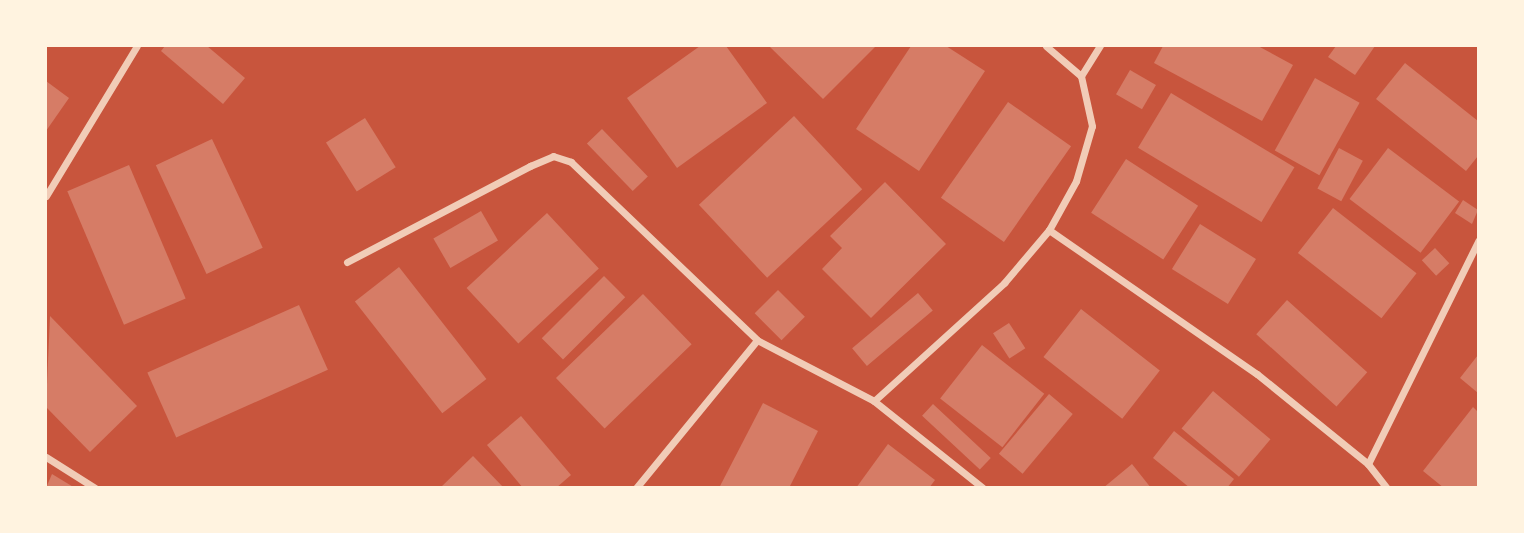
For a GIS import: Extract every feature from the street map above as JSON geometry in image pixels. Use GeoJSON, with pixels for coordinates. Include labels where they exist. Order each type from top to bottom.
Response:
{"type":"FeatureCollection","features":[{"type":"Feature","properties":{"kind":"street"},"geometry":{"type":"LineString","coordinates":[[46,196],[137,46]]}},
{"type":"Feature","properties":{"kind":"street"},"geometry":{"type":"LineString","coordinates":[[874,401],[1004,283],[1049,230],[1076,181],[1092,126],[1081,76],[1046,46]]}},
{"type":"Feature","properties":{"kind":"street"},"geometry":{"type":"LineString","coordinates":[[1081,76],[1100,46]]}},
{"type":"Feature","properties":{"kind":"street"},"geometry":{"type":"LineString","coordinates":[[347,262],[553,156],[571,162],[757,341],[874,401],[983,488]]}},
{"type":"Feature","properties":{"kind":"street"},"geometry":{"type":"LineString","coordinates":[[1049,230],[1257,374],[1368,464],[1387,488]]}},
{"type":"Feature","properties":{"kind":"street"},"geometry":{"type":"LineString","coordinates":[[1368,464],[1479,241]]}},
{"type":"Feature","properties":{"kind":"street"},"geometry":{"type":"LineString","coordinates":[[636,488],[757,341]]}},
{"type":"Feature","properties":{"kind":"street"},"geometry":{"type":"LineString","coordinates":[[46,457],[95,488]]}},
{"type":"Feature","properties":{"kind":"building"},"geometry":{"type":"Polygon","coordinates":[[[165,46],[207,46],[245,78],[223,104],[161,51],[165,46]]]}},
{"type":"Feature","properties":{"kind":"building"},"geometry":{"type":"Polygon","coordinates":[[[700,46],[726,46],[767,103],[677,168],[627,98],[700,46]]]}},
{"type":"Feature","properties":{"kind":"building"},"geometry":{"type":"Polygon","coordinates":[[[771,46],[876,46],[823,99],[770,47],[771,46]]]}},
{"type":"Feature","properties":{"kind":"building"},"geometry":{"type":"Polygon","coordinates":[[[911,46],[946,46],[985,71],[919,171],[856,129],[911,46]]]}},
{"type":"Feature","properties":{"kind":"building"},"geometry":{"type":"Polygon","coordinates":[[[1163,46],[1258,46],[1293,65],[1262,121],[1154,63],[1163,46]]]}},
{"type":"Feature","properties":{"kind":"building"},"geometry":{"type":"Polygon","coordinates":[[[1336,46],[1375,46],[1355,75],[1328,57],[1336,46]]]}},
{"type":"Feature","properties":{"kind":"building"},"geometry":{"type":"Polygon","coordinates":[[[1405,63],[1478,121],[1478,156],[1466,171],[1376,99],[1405,63]]]}},
{"type":"Feature","properties":{"kind":"building"},"geometry":{"type":"Polygon","coordinates":[[[1130,70],[1156,85],[1142,109],[1116,94],[1130,70]]]}},
{"type":"Feature","properties":{"kind":"building"},"geometry":{"type":"Polygon","coordinates":[[[1315,78],[1360,103],[1319,175],[1275,151],[1315,78]]]}},
{"type":"Feature","properties":{"kind":"building"},"geometry":{"type":"Polygon","coordinates":[[[46,81],[69,98],[46,131],[46,81]]]}},
{"type":"Feature","properties":{"kind":"building"},"geometry":{"type":"Polygon","coordinates":[[[1171,93],[1294,167],[1261,222],[1138,148],[1171,93]]]}},
{"type":"Feature","properties":{"kind":"building"},"geometry":{"type":"Polygon","coordinates":[[[1008,102],[1071,146],[1004,242],[941,198],[1008,102]]]}},
{"type":"Feature","properties":{"kind":"building"},"geometry":{"type":"Polygon","coordinates":[[[794,116],[862,189],[767,278],[699,205],[794,116]]]}},
{"type":"Feature","properties":{"kind":"building"},"geometry":{"type":"Polygon","coordinates":[[[365,118],[396,167],[357,192],[326,142],[365,118]]]}},
{"type":"Feature","properties":{"kind":"building"},"geometry":{"type":"Polygon","coordinates":[[[602,129],[648,176],[633,191],[587,144],[602,129]]]}},
{"type":"Feature","properties":{"kind":"building"},"geometry":{"type":"Polygon","coordinates":[[[212,139],[263,248],[207,274],[156,165],[212,139]]]}},
{"type":"Feature","properties":{"kind":"building"},"geometry":{"type":"Polygon","coordinates":[[[1339,148],[1363,161],[1341,201],[1317,189],[1339,148]]]}},
{"type":"Feature","properties":{"kind":"building"},"geometry":{"type":"Polygon","coordinates":[[[1388,148],[1459,202],[1421,253],[1349,199],[1388,148]]]}},
{"type":"Feature","properties":{"kind":"building"},"geometry":{"type":"Polygon","coordinates":[[[1126,159],[1198,206],[1163,260],[1091,213],[1126,159]]]}},
{"type":"Feature","properties":{"kind":"building"},"geometry":{"type":"Polygon","coordinates":[[[129,165],[186,298],[124,325],[67,191],[129,165]]]}},
{"type":"Feature","properties":{"kind":"building"},"geometry":{"type":"Polygon","coordinates":[[[885,182],[946,244],[871,318],[822,269],[842,248],[830,236],[885,182]]]}},
{"type":"Feature","properties":{"kind":"building"},"geometry":{"type":"Polygon","coordinates":[[[1463,200],[1478,210],[1472,224],[1455,213],[1463,200]]]}},
{"type":"Feature","properties":{"kind":"building"},"geometry":{"type":"Polygon","coordinates":[[[1333,208],[1417,273],[1381,318],[1298,253],[1333,208]]]}},
{"type":"Feature","properties":{"kind":"building"},"geometry":{"type":"Polygon","coordinates":[[[481,211],[498,240],[450,268],[433,238],[481,211]]]}},
{"type":"Feature","properties":{"kind":"building"},"geometry":{"type":"Polygon","coordinates":[[[547,213],[599,269],[518,344],[467,288],[547,213]]]}},
{"type":"Feature","properties":{"kind":"building"},"geometry":{"type":"Polygon","coordinates":[[[1200,224],[1256,259],[1228,304],[1172,269],[1200,224]]]}},
{"type":"Feature","properties":{"kind":"building"},"geometry":{"type":"Polygon","coordinates":[[[1435,248],[1449,263],[1436,276],[1422,260],[1435,248]]]}},
{"type":"Feature","properties":{"kind":"building"},"geometry":{"type":"Polygon","coordinates":[[[399,267],[486,379],[442,413],[355,301],[399,267]]]}},
{"type":"Feature","properties":{"kind":"building"},"geometry":{"type":"Polygon","coordinates":[[[604,276],[625,297],[563,359],[542,338],[604,276]]]}},
{"type":"Feature","properties":{"kind":"building"},"geometry":{"type":"Polygon","coordinates":[[[778,290],[805,317],[782,340],[755,313],[778,290]]]}},
{"type":"Feature","properties":{"kind":"building"},"geometry":{"type":"Polygon","coordinates":[[[918,293],[933,311],[867,366],[852,348],[918,293]]]}},
{"type":"Feature","properties":{"kind":"building"},"geometry":{"type":"Polygon","coordinates":[[[643,294],[692,344],[605,428],[556,378],[643,294]]]}},
{"type":"Feature","properties":{"kind":"building"},"geometry":{"type":"Polygon","coordinates":[[[1287,300],[1367,372],[1336,406],[1256,334],[1287,300]]]}},
{"type":"Feature","properties":{"kind":"building"},"geometry":{"type":"Polygon","coordinates":[[[299,305],[328,370],[176,437],[147,373],[299,305]]]}},
{"type":"Feature","properties":{"kind":"building"},"geometry":{"type":"Polygon","coordinates":[[[1081,309],[1160,371],[1122,419],[1043,357],[1081,309]]]}},
{"type":"Feature","properties":{"kind":"building"},"geometry":{"type":"Polygon","coordinates":[[[50,316],[137,406],[90,452],[46,407],[50,316]]]}},
{"type":"Feature","properties":{"kind":"building"},"geometry":{"type":"Polygon","coordinates":[[[1009,323],[1025,348],[1009,359],[993,333],[1009,323]]]}},
{"type":"Feature","properties":{"kind":"building"},"geometry":{"type":"Polygon","coordinates":[[[982,345],[1044,394],[1002,447],[940,399],[982,345]]]}},
{"type":"Feature","properties":{"kind":"building"},"geometry":{"type":"Polygon","coordinates":[[[1478,355],[1478,393],[1460,378],[1478,355]]]}},
{"type":"Feature","properties":{"kind":"building"},"geometry":{"type":"Polygon","coordinates":[[[1213,391],[1270,439],[1239,477],[1182,429],[1213,391]]]}},
{"type":"Feature","properties":{"kind":"building"},"geometry":{"type":"Polygon","coordinates":[[[1049,394],[1073,414],[1023,474],[999,454],[1049,394]]]}},
{"type":"Feature","properties":{"kind":"building"},"geometry":{"type":"Polygon","coordinates":[[[763,403],[818,431],[789,488],[719,488],[763,403]]]}},
{"type":"Feature","properties":{"kind":"building"},"geometry":{"type":"Polygon","coordinates":[[[933,404],[991,458],[980,470],[922,416],[933,404]]]}},
{"type":"Feature","properties":{"kind":"building"},"geometry":{"type":"Polygon","coordinates":[[[1473,407],[1478,412],[1478,488],[1444,488],[1423,471],[1473,407]]]}},
{"type":"Feature","properties":{"kind":"building"},"geometry":{"type":"Polygon","coordinates":[[[521,416],[571,475],[556,488],[523,488],[487,445],[521,416]]]}},
{"type":"Feature","properties":{"kind":"building"},"geometry":{"type":"Polygon","coordinates":[[[1174,431],[1234,479],[1227,488],[1190,488],[1153,458],[1174,431]]]}},
{"type":"Feature","properties":{"kind":"building"},"geometry":{"type":"Polygon","coordinates":[[[888,444],[935,480],[929,488],[856,488],[888,444]]]}},
{"type":"Feature","properties":{"kind":"building"},"geometry":{"type":"Polygon","coordinates":[[[473,456],[504,488],[440,488],[473,456]]]}},
{"type":"Feature","properties":{"kind":"building"},"geometry":{"type":"Polygon","coordinates":[[[1132,464],[1151,488],[1103,488],[1132,464]]]}},
{"type":"Feature","properties":{"kind":"building"},"geometry":{"type":"Polygon","coordinates":[[[52,474],[75,488],[46,488],[52,474]]]}}]}
